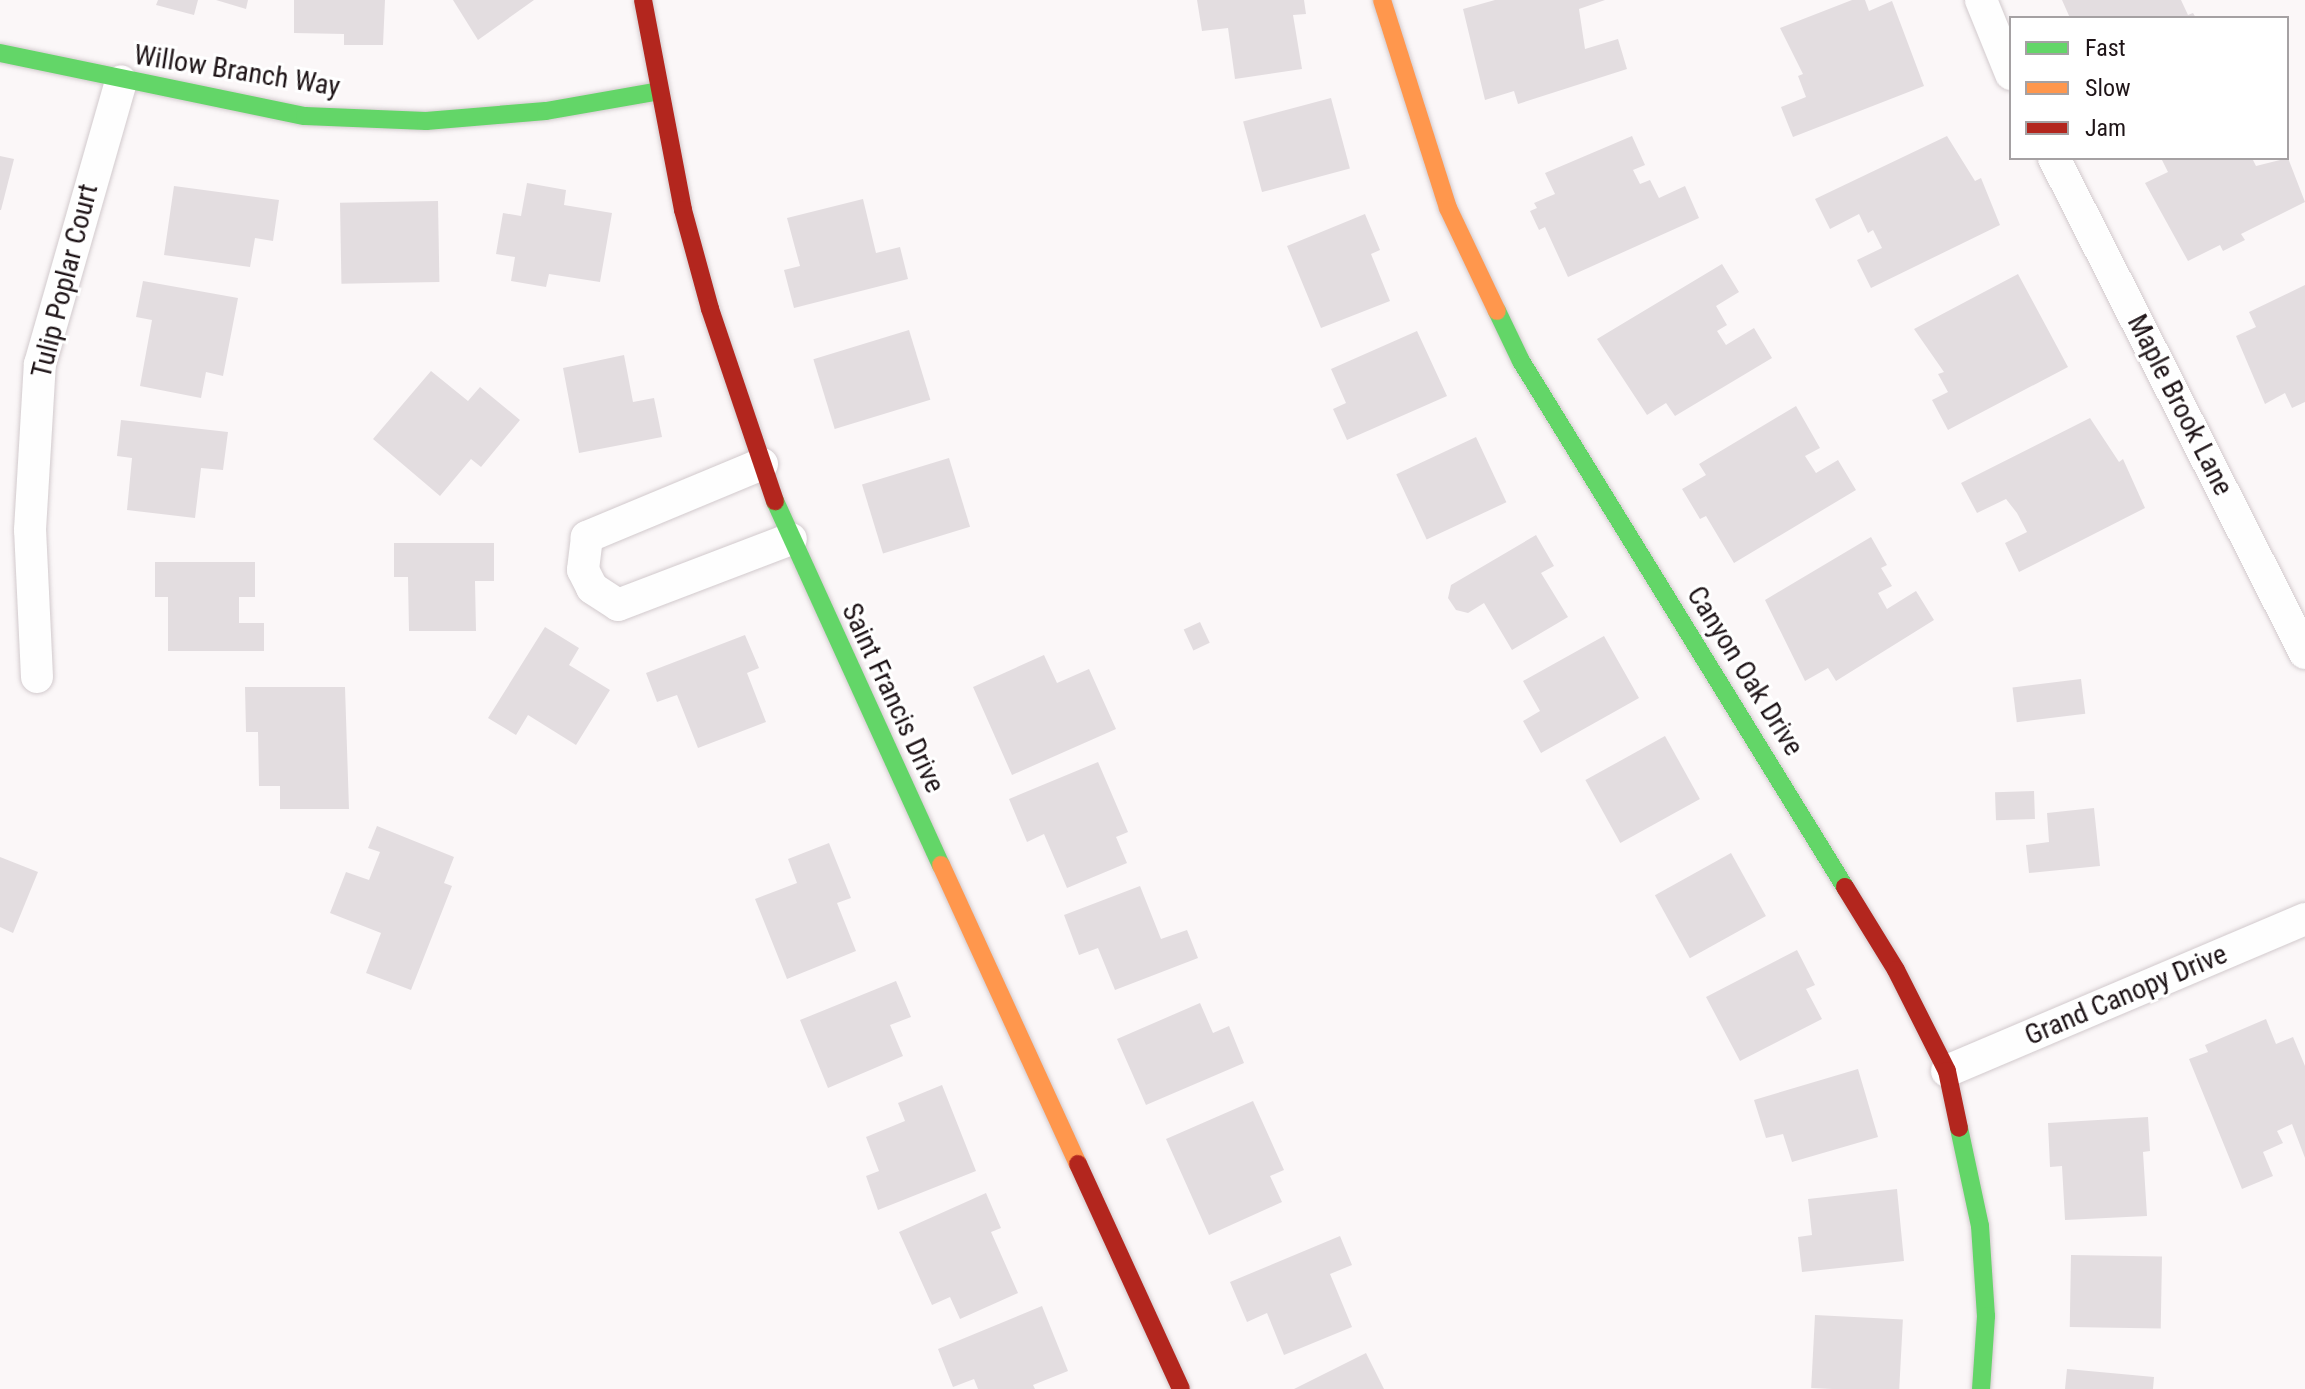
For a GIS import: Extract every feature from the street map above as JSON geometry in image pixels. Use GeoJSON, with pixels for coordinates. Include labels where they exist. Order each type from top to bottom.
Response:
{"type":"FeatureCollection","features":[{"type":"Feature","properties":{"kind":"street","name":"Saint Francis Drive"},"geometry":{"type":"LineString","coordinates":[[643,0],[659,91],[710,309],[762,464],[791,539],[1181,1389]]}},
{"type":"Feature","properties":{"kind":"street","name":"Canyon Oak Drive"},"geometry":{"type":"LineString","coordinates":[[1382,0],[1448,208],[1515,348],[1896,970],[1947,1071],[1980,1226],[1986,1316],[1981,1389]]}},
{"type":"Feature","properties":{"kind":"street"},"geometry":{"type":"LineString","coordinates":[[1981,0],[2009,69]]}},
{"type":"Feature","properties":{"kind":"street","name":"Willow Branch Way"},"geometry":{"type":"LineString","coordinates":[[0,53],[42,58],[121,81],[305,116],[426,121],[546,111],[659,91]]}},
{"type":"Feature","properties":{"kind":"street","name":"Tulip Poplar Court"},"geometry":{"type":"LineString","coordinates":[[37,677],[30,530],[40,364],[62,274],[121,81]]}},
{"type":"Feature","properties":{"kind":"street","name":"Maple Brook Lane"},"geometry":{"type":"LineString","coordinates":[[2055,160],[2305,653]]}},
{"type":"Feature","properties":{"kind":"street"},"geometry":{"type":"LineString","coordinates":[[762,464],[587,537],[583,570],[592,588],[618,605],[791,539]]}},
{"type":"Feature","properties":{"kind":"street","name":"Grand Canopy Drive"},"geometry":{"type":"LineString","coordinates":[[1947,1071],[2305,919]]}},
{"type":"Feature","properties":{"kind":"building"},"geometry":{"type":"Polygon","coordinates":[[[158,0],[198,0],[194,15],[156,5],[158,0]]]}},
{"type":"Feature","properties":{"kind":"building"},"geometry":{"type":"Polygon","coordinates":[[[216,0],[248,0],[246,9],[216,0]]]}},
{"type":"Feature","properties":{"kind":"building"},"geometry":{"type":"Polygon","coordinates":[[[294,0],[385,0],[383,45],[344,45],[344,34],[294,33],[294,0]]]}},
{"type":"Feature","properties":{"kind":"building"},"geometry":{"type":"Polygon","coordinates":[[[453,0],[534,0],[478,40],[453,0]]]}},
{"type":"Feature","properties":{"kind":"building"},"geometry":{"type":"Polygon","coordinates":[[[1197,0],[1304,0],[1306,14],[1293,15],[1302,69],[1235,79],[1228,28],[1202,31],[1197,0]]]}},
{"type":"Feature","properties":{"kind":"building"},"geometry":{"type":"Polygon","coordinates":[[[1495,0],[1605,0],[1579,9],[1585,49],[1618,39],[1627,69],[1518,104],[1514,91],[1485,100],[1463,9],[1495,0]]]}},
{"type":"Feature","properties":{"kind":"building"},"geometry":{"type":"Polygon","coordinates":[[[1852,0],[1865,0],[1869,11],[1892,1],[1924,86],[1793,137],[1781,107],[1806,97],[1798,76],[1803,74],[1780,28],[1852,0]]]}},
{"type":"Feature","properties":{"kind":"building"},"geometry":{"type":"Polygon","coordinates":[[[2062,0],[2181,0],[2188,15],[2193,13],[2195,16],[2069,16],[2062,0]]]}},
{"type":"Feature","properties":{"kind":"building"},"geometry":{"type":"Polygon","coordinates":[[[1331,98],[1350,169],[1262,192],[1243,122],[1331,98]]]}},
{"type":"Feature","properties":{"kind":"building"},"geometry":{"type":"Polygon","coordinates":[[[1632,136],[1645,165],[1633,170],[1640,184],[1650,180],[1659,198],[1685,186],[1699,218],[1568,277],[1545,227],[1539,230],[1530,211],[1537,208],[1534,203],[1555,194],[1545,173],[1632,136]]]}},
{"type":"Feature","properties":{"kind":"building"},"geometry":{"type":"Polygon","coordinates":[[[1947,136],[1975,181],[1981,178],[2000,225],[1871,288],[1857,260],[1882,248],[1873,230],[1868,233],[1859,214],[1830,229],[1815,199],[1947,136]]]}},
{"type":"Feature","properties":{"kind":"building"},"geometry":{"type":"Polygon","coordinates":[[[0,156],[14,159],[1,210],[0,210],[0,156]]]}},
{"type":"Feature","properties":{"kind":"building"},"geometry":{"type":"Polygon","coordinates":[[[2162,160],[2253,160],[2256,166],[2289,160],[2305,202],[2241,234],[2245,240],[2223,251],[2220,245],[2188,261],[2145,183],[2168,172],[2162,160]]]}},
{"type":"Feature","properties":{"kind":"building"},"geometry":{"type":"Polygon","coordinates":[[[527,183],[566,190],[564,205],[612,213],[600,282],[549,274],[546,287],[511,281],[515,257],[496,254],[503,213],[521,216],[527,183]]]}},
{"type":"Feature","properties":{"kind":"building"},"geometry":{"type":"Polygon","coordinates":[[[174,186],[279,200],[273,241],[255,238],[250,267],[164,255],[174,186]]]}},
{"type":"Feature","properties":{"kind":"building"},"geometry":{"type":"Polygon","coordinates":[[[863,199],[876,253],[900,247],[908,279],[794,308],[784,270],[800,266],[787,218],[863,199]]]}},
{"type":"Feature","properties":{"kind":"building"},"geometry":{"type":"Polygon","coordinates":[[[438,201],[439,282],[341,284],[340,203],[438,201]]]}},
{"type":"Feature","properties":{"kind":"building"},"geometry":{"type":"Polygon","coordinates":[[[1365,214],[1380,250],[1371,254],[1390,301],[1321,328],[1287,246],[1365,214]]]}},
{"type":"Feature","properties":{"kind":"building"},"geometry":{"type":"Polygon","coordinates":[[[1722,264],[1739,292],[1716,306],[1727,325],[1717,331],[1726,345],[1754,328],[1772,358],[1675,416],[1666,403],[1647,415],[1597,339],[1722,264]]]}},
{"type":"Feature","properties":{"kind":"building"},"geometry":{"type":"Polygon","coordinates":[[[2018,274],[2068,367],[1948,430],[1932,400],[1948,392],[1938,374],[1944,372],[1914,329],[2018,274]]]}},
{"type":"Feature","properties":{"kind":"building"},"geometry":{"type":"Polygon","coordinates":[[[143,281],[238,298],[223,376],[206,372],[201,398],[140,386],[152,320],[136,317],[143,281]]]}},
{"type":"Feature","properties":{"kind":"building"},"geometry":{"type":"Polygon","coordinates":[[[2305,285],[2305,402],[2292,408],[2285,393],[2265,404],[2236,336],[2256,327],[2249,312],[2305,285]]]}},
{"type":"Feature","properties":{"kind":"building"},"geometry":{"type":"Polygon","coordinates":[[[909,330],[930,400],[835,429],[813,359],[909,330]]]}},
{"type":"Feature","properties":{"kind":"building"},"geometry":{"type":"Polygon","coordinates":[[[1417,331],[1447,396],[1347,440],[1333,409],[1346,403],[1331,369],[1417,331]]]}},
{"type":"Feature","properties":{"kind":"building"},"geometry":{"type":"Polygon","coordinates":[[[624,355],[633,402],[654,398],[662,437],[579,453],[563,368],[624,355]]]}},
{"type":"Feature","properties":{"kind":"building"},"geometry":{"type":"Polygon","coordinates":[[[431,371],[468,401],[480,387],[520,420],[481,467],[471,459],[440,496],[373,439],[431,371]]]}},
{"type":"Feature","properties":{"kind":"building"},"geometry":{"type":"Polygon","coordinates":[[[1796,406],[1820,448],[1805,456],[1816,473],[1838,460],[1856,490],[1734,563],[1706,516],[1700,519],[1682,489],[1706,475],[1699,464],[1796,406]]]}},
{"type":"Feature","properties":{"kind":"building"},"geometry":{"type":"Polygon","coordinates":[[[2090,418],[2119,462],[2123,459],[2145,508],[2019,572],[2005,543],[2027,532],[2017,513],[2006,499],[1977,513],[1961,483],[2090,418]]]}},
{"type":"Feature","properties":{"kind":"building"},"geometry":{"type":"Polygon","coordinates":[[[121,420],[228,432],[223,470],[201,468],[195,518],[127,510],[132,458],[117,456],[121,420]]]}},
{"type":"Feature","properties":{"kind":"building"},"geometry":{"type":"Polygon","coordinates":[[[1476,437],[1506,502],[1427,539],[1396,474],[1476,437]]]}},
{"type":"Feature","properties":{"kind":"building"},"geometry":{"type":"Polygon","coordinates":[[[949,458],[970,527],[883,553],[862,485],[949,458]]]}},
{"type":"Feature","properties":{"kind":"building"},"geometry":{"type":"Polygon","coordinates":[[[1536,535],[1554,566],[1541,573],[1568,617],[1512,650],[1484,603],[1468,613],[1456,610],[1448,598],[1451,585],[1536,535]]]}},
{"type":"Feature","properties":{"kind":"building"},"geometry":{"type":"Polygon","coordinates":[[[1871,537],[1887,565],[1881,568],[1892,586],[1878,593],[1887,609],[1916,591],[1934,620],[1836,681],[1828,668],[1805,681],[1765,600],[1871,537]]]}},
{"type":"Feature","properties":{"kind":"building"},"geometry":{"type":"Polygon","coordinates":[[[394,543],[494,543],[494,581],[475,581],[476,631],[409,631],[408,577],[394,577],[394,543]]]}},
{"type":"Feature","properties":{"kind":"building"},"geometry":{"type":"Polygon","coordinates":[[[155,562],[255,562],[255,597],[239,597],[239,623],[264,623],[264,651],[168,651],[168,597],[155,597],[155,562]]]}},
{"type":"Feature","properties":{"kind":"building"},"geometry":{"type":"Polygon","coordinates":[[[1200,622],[1210,643],[1193,650],[1184,630],[1200,622]]]}},
{"type":"Feature","properties":{"kind":"building"},"geometry":{"type":"Polygon","coordinates":[[[545,627],[579,648],[569,665],[610,690],[576,745],[528,715],[516,735],[488,718],[545,627]]]}},
{"type":"Feature","properties":{"kind":"building"},"geometry":{"type":"Polygon","coordinates":[[[745,635],[759,668],[747,673],[766,722],[698,748],[677,695],[657,702],[646,673],[745,635]]]}},
{"type":"Feature","properties":{"kind":"building"},"geometry":{"type":"Polygon","coordinates":[[[1604,636],[1639,698],[1541,753],[1523,721],[1540,711],[1523,681],[1604,636]]]}},
{"type":"Feature","properties":{"kind":"building"},"geometry":{"type":"Polygon","coordinates":[[[1044,655],[1057,683],[1089,669],[1116,729],[1012,775],[973,687],[1044,655]]]}},
{"type":"Feature","properties":{"kind":"building"},"geometry":{"type":"Polygon","coordinates":[[[2081,679],[2085,714],[2017,722],[2013,687],[2081,679]]]}},
{"type":"Feature","properties":{"kind":"building"},"geometry":{"type":"Polygon","coordinates":[[[245,687],[345,687],[349,809],[280,809],[280,786],[259,786],[258,732],[246,732],[245,687]]]}},
{"type":"Feature","properties":{"kind":"building"},"geometry":{"type":"Polygon","coordinates":[[[1665,736],[1700,799],[1620,843],[1585,780],[1665,736]]]}},
{"type":"Feature","properties":{"kind":"building"},"geometry":{"type":"Polygon","coordinates":[[[1098,762],[1128,832],[1116,837],[1127,863],[1067,888],[1044,834],[1027,842],[1009,799],[1098,762]]]}},
{"type":"Feature","properties":{"kind":"building"},"geometry":{"type":"Polygon","coordinates":[[[2034,791],[2035,819],[1996,820],[1995,792],[2034,791]]]}},
{"type":"Feature","properties":{"kind":"building"},"geometry":{"type":"Polygon","coordinates":[[[2094,808],[2100,866],[2029,873],[2026,845],[2049,842],[2047,813],[2094,808]]]}},
{"type":"Feature","properties":{"kind":"building"},"geometry":{"type":"Polygon","coordinates":[[[377,826],[454,857],[444,883],[452,886],[411,990],[366,973],[381,933],[330,913],[346,872],[369,880],[380,852],[368,848],[377,826]]]}},
{"type":"Feature","properties":{"kind":"building"},"geometry":{"type":"Polygon","coordinates":[[[829,843],[851,898],[837,903],[856,951],[787,979],[755,899],[797,883],[788,859],[829,843]]]}},
{"type":"Feature","properties":{"kind":"building"},"geometry":{"type":"Polygon","coordinates":[[[1731,853],[1766,916],[1690,958],[1655,895],[1731,853]]]}},
{"type":"Feature","properties":{"kind":"building"},"geometry":{"type":"Polygon","coordinates":[[[0,857],[38,872],[13,933],[0,927],[0,857]]]}},
{"type":"Feature","properties":{"kind":"building"},"geometry":{"type":"Polygon","coordinates":[[[1140,886],[1161,939],[1187,930],[1198,958],[1115,990],[1098,948],[1079,955],[1064,915],[1140,886]]]}},
{"type":"Feature","properties":{"kind":"building"},"geometry":{"type":"Polygon","coordinates":[[[1797,950],[1815,985],[1806,989],[1822,1019],[1740,1061],[1706,997],[1797,950]]]}},
{"type":"Feature","properties":{"kind":"building"},"geometry":{"type":"Polygon","coordinates":[[[896,981],[911,1017],[890,1025],[903,1056],[828,1088],[800,1020],[896,981]]]}},
{"type":"Feature","properties":{"kind":"building"},"geometry":{"type":"Polygon","coordinates":[[[1200,1003],[1213,1033],[1229,1026],[1244,1063],[1146,1105],[1117,1039],[1200,1003]]]}},
{"type":"Feature","properties":{"kind":"building"},"geometry":{"type":"Polygon","coordinates":[[[2266,1019],[2276,1044],[2293,1037],[2305,1066],[2305,1158],[2292,1124],[2277,1131],[2283,1143],[2263,1152],[2273,1176],[2242,1189],[2189,1059],[2208,1052],[2205,1045],[2266,1019]]]}},
{"type":"Feature","properties":{"kind":"building"},"geometry":{"type":"Polygon","coordinates":[[[1858,1069],[1878,1137],[1792,1162],[1783,1134],[1766,1138],[1754,1100],[1858,1069]]]}},
{"type":"Feature","properties":{"kind":"building"},"geometry":{"type":"Polygon","coordinates":[[[942,1085],[976,1171],[878,1210],[866,1176],[879,1171],[866,1137],[905,1121],[898,1103],[942,1085]]]}},
{"type":"Feature","properties":{"kind":"building"},"geometry":{"type":"Polygon","coordinates":[[[1253,1101],[1284,1170],[1270,1176],[1282,1202],[1209,1235],[1166,1139],[1253,1101]]]}},
{"type":"Feature","properties":{"kind":"building"},"geometry":{"type":"Polygon","coordinates":[[[2148,1117],[2150,1151],[2143,1152],[2147,1216],[2065,1220],[2062,1166],[2050,1167],[2048,1123],[2148,1117]]]}},
{"type":"Feature","properties":{"kind":"building"},"geometry":{"type":"Polygon","coordinates":[[[1897,1189],[1904,1261],[1802,1272],[1798,1237],[1812,1235],[1808,1199],[1897,1189]]]}},
{"type":"Feature","properties":{"kind":"building"},"geometry":{"type":"Polygon","coordinates":[[[986,1193],[1001,1228],[991,1232],[1018,1293],[960,1319],[950,1297],[932,1305],[899,1232],[986,1193]]]}},
{"type":"Feature","properties":{"kind":"building"},"geometry":{"type":"Polygon","coordinates":[[[1340,1236],[1352,1265],[1330,1274],[1352,1327],[1284,1355],[1267,1313],[1247,1322],[1230,1282],[1340,1236]]]}},
{"type":"Feature","properties":{"kind":"building"},"geometry":{"type":"Polygon","coordinates":[[[2071,1255],[2162,1257],[2161,1329],[2070,1327],[2071,1255]]]}},
{"type":"Feature","properties":{"kind":"building"},"geometry":{"type":"Polygon","coordinates":[[[1042,1306],[1068,1371],[1033,1385],[1035,1389],[978,1389],[974,1379],[953,1387],[938,1349],[1042,1306]]]}},
{"type":"Feature","properties":{"kind":"building"},"geometry":{"type":"Polygon","coordinates":[[[1815,1315],[1903,1320],[1899,1389],[1811,1388],[1815,1315]]]}},
{"type":"Feature","properties":{"kind":"building"},"geometry":{"type":"Polygon","coordinates":[[[1366,1353],[1384,1389],[1294,1389],[1366,1353]]]}},
{"type":"Feature","properties":{"kind":"building"},"geometry":{"type":"Polygon","coordinates":[[[2067,1369],[2154,1377],[2153,1389],[2065,1389],[2067,1369]]]}},
{"type":"Feature","properties":{"kind":"traffic: fast"},"geometry":{"type":"LineString","coordinates":[[0,53],[305,116],[426,121],[546,111],[659,91]]}},
{"type":"Feature","properties":{"kind":"traffic: fast"},"geometry":{"type":"LineString","coordinates":[[1497,311],[1521,361],[1845,887]]}},
{"type":"Feature","properties":{"kind":"traffic: fast"},"geometry":{"type":"LineString","coordinates":[[775,501],[941,865]]}},
{"type":"Feature","properties":{"kind":"traffic: fast"},"geometry":{"type":"LineString","coordinates":[[1959,1128],[1980,1226],[1986,1316],[1981,1389]]}},
{"type":"Feature","properties":{"kind":"traffic: slow"},"geometry":{"type":"LineString","coordinates":[[1382,0],[1448,208],[1497,311]]}},
{"type":"Feature","properties":{"kind":"traffic: slow"},"geometry":{"type":"LineString","coordinates":[[941,865],[1078,1164]]}},
{"type":"Feature","properties":{"kind":"traffic: jam"},"geometry":{"type":"LineString","coordinates":[[643,0],[683,210],[710,309],[775,501]]}},
{"type":"Feature","properties":{"kind":"traffic: jam"},"geometry":{"type":"LineString","coordinates":[[1845,887],[1896,970],[1947,1071],[1959,1128]]}},
{"type":"Feature","properties":{"kind":"traffic: jam"},"geometry":{"type":"LineString","coordinates":[[1078,1164],[1181,1389]]}}]}
